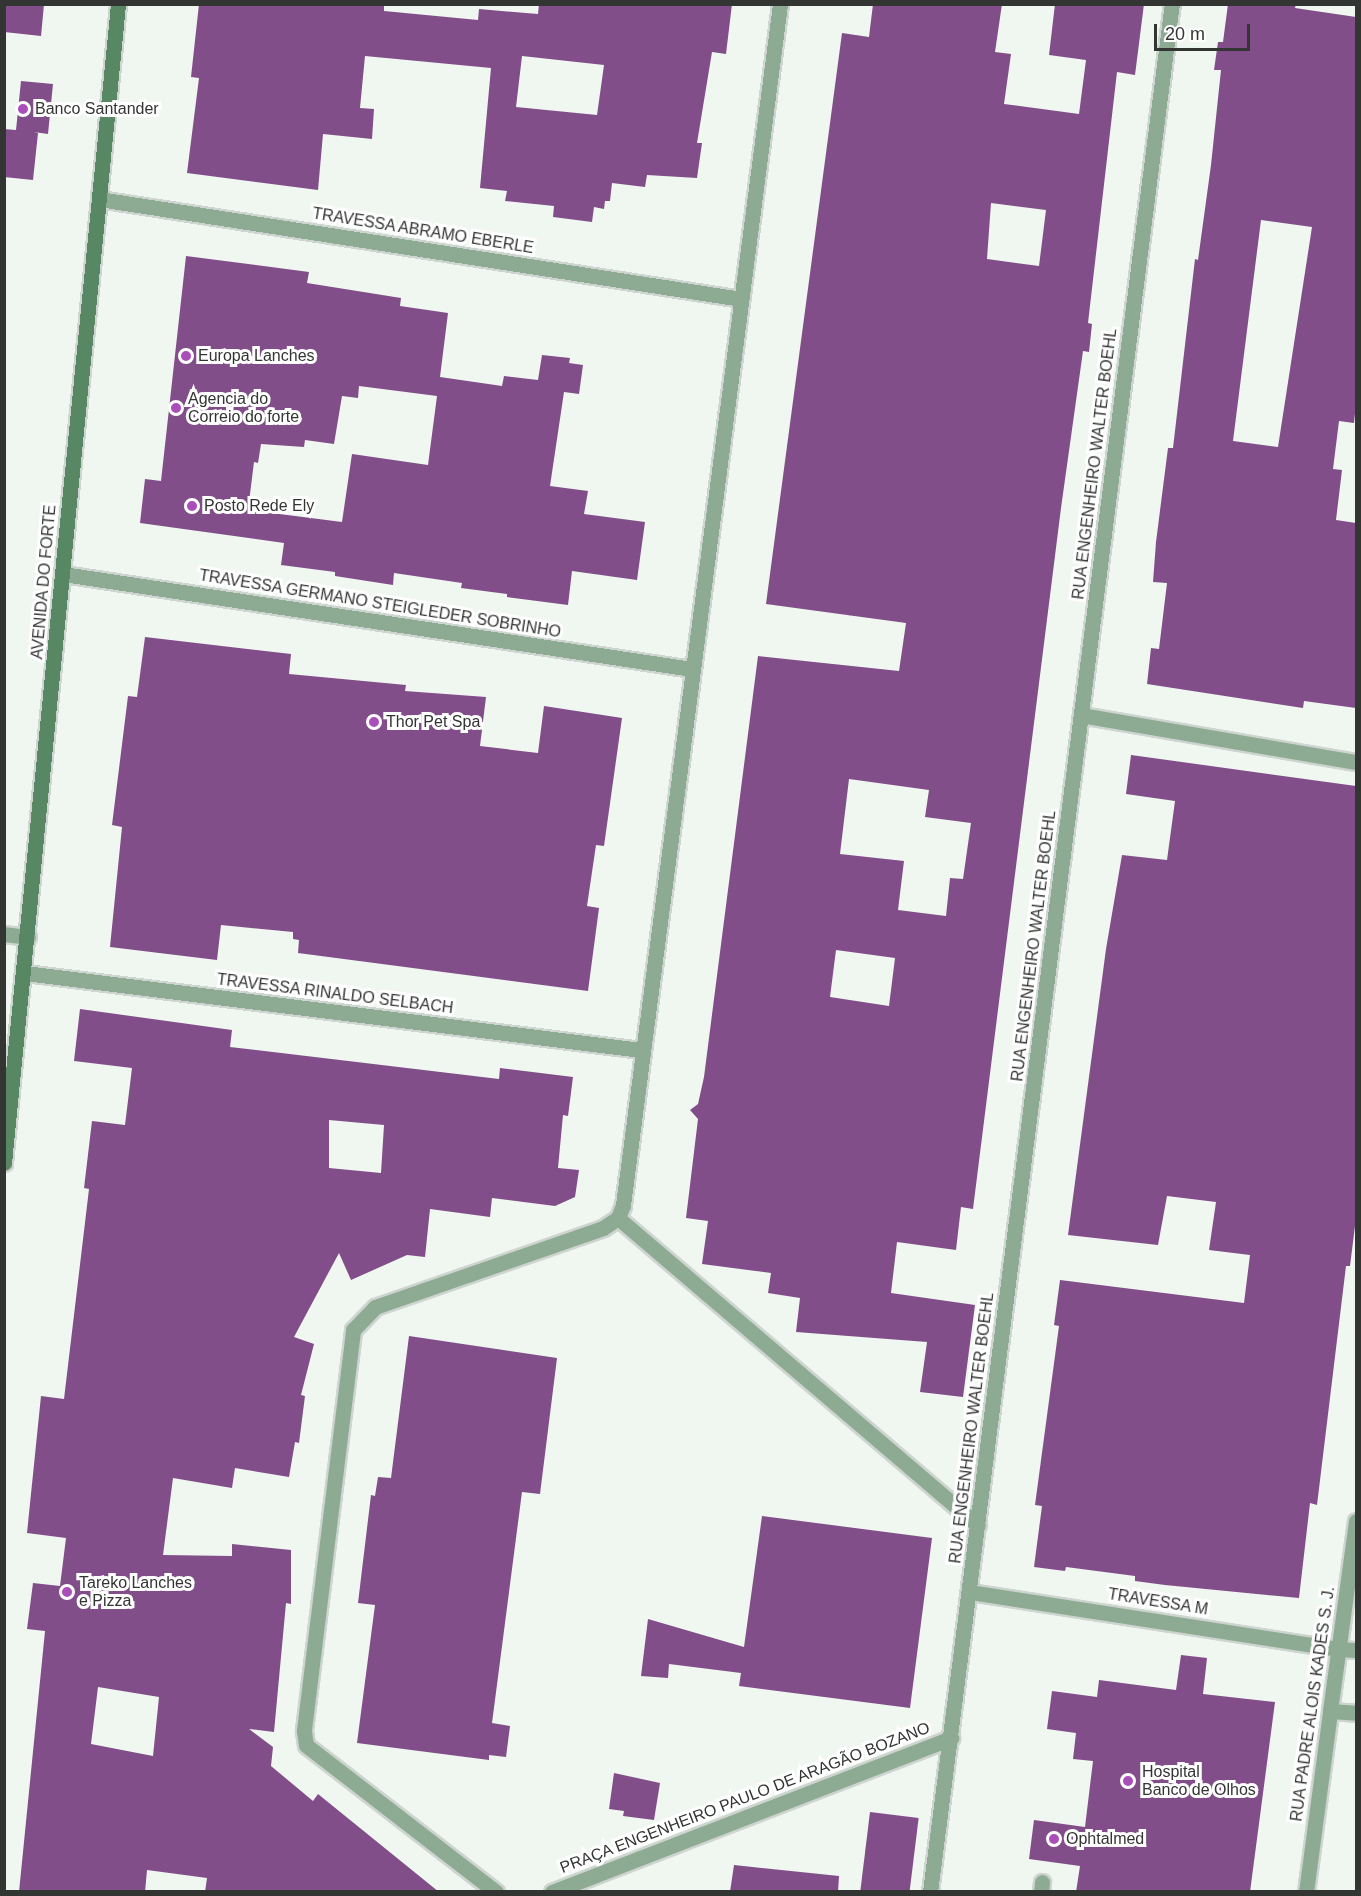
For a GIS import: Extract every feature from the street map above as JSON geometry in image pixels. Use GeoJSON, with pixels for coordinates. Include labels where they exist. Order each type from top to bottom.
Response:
{"type":"FeatureCollection","features":[{"type":"Feature","properties":{"kind":"main road","name":"AVENIDA DO FORTE"},"geometry":{"type":"LineString","coordinates":[[4,1163],[25,973],[118,4]]}},
{"type":"Feature","properties":{"kind":"street"},"geometry":{"type":"LineString","coordinates":[[496,1892],[306,1745],[304,1730],[353,1330],[375,1307],[603,1228],[618,1218],[780,4]]}},
{"type":"Feature","properties":{"kind":"street","name":"RUA ENGENHEIRO WALTER BOEHL"},"geometry":{"type":"LineString","coordinates":[[930,1892],[1172,4]]}},
{"type":"Feature","properties":{"kind":"street","name":"TRAVESSA ABRAMO EBERLE"},"geometry":{"type":"LineString","coordinates":[[99,199],[741,299]]}},
{"type":"Feature","properties":{"kind":"street","name":"TRAVESSA GERMANO STEIGLEDER SOBRINHO"},"geometry":{"type":"LineString","coordinates":[[63,574],[692,669]]}},
{"type":"Feature","properties":{"kind":"street"},"geometry":{"type":"LineString","coordinates":[[1082,715],[1356,762]]}},
{"type":"Feature","properties":{"kind":"street"},"geometry":{"type":"LineString","coordinates":[[4,934],[28,937]]}},
{"type":"Feature","properties":{"kind":"street","name":"TRAVESSA RINALDO SELBACH"},"geometry":{"type":"LineString","coordinates":[[25,973],[641,1050]]}},
{"type":"Feature","properties":{"kind":"street"},"geometry":{"type":"LineString","coordinates":[[618,1218],[978,1525]]}},
{"type":"Feature","properties":{"kind":"street","name":"RUA PADRE ALOIS KADES S. J."},"geometry":{"type":"LineString","coordinates":[[1306,1892],[1356,1521]]}},
{"type":"Feature","properties":{"kind":"street","name":"TRAVESSA M"},"geometry":{"type":"LineString","coordinates":[[970,1592],[1356,1650]]}},
{"type":"Feature","properties":{"kind":"street"},"geometry":{"type":"LineString","coordinates":[[1330,1711],[1356,1713]]}},
{"type":"Feature","properties":{"kind":"street","name":"PRAÇA ENGENHEIRO PAULO DE ARAGÃO BOZANO"},"geometry":{"type":"LineString","coordinates":[[552,1892],[951,1738]]}},
{"type":"Feature","properties":{"kind":"building"},"geometry":{"type":"Polygon","coordinates":[[[4,4],[44,4],[41,36],[4,32],[4,4]]]}},
{"type":"Feature","properties":{"kind":"building"},"geometry":{"type":"Polygon","coordinates":[[[199,4],[384,4],[384,11],[478,20],[479,9],[538,14],[539,4],[732,4],[726,54],[712,52],[697,143],[702,143],[697,178],[647,175],[645,187],[612,183],[610,201],[605,201],[604,209],[594,207],[592,222],[553,217],[554,206],[505,201],[507,191],[480,188],[491,68],[365,56],[360,108],[374,109],[372,139],[323,134],[318,190],[187,173],[199,78],[191,77],[199,4]],[[522,56],[516,107],[597,115],[604,65],[522,56]]]}},
{"type":"Feature","properties":{"kind":"building"},"geometry":{"type":"Polygon","coordinates":[[[873,4],[1002,4],[995,52],[1011,54],[1004,104],[1079,114],[1086,60],[1049,55],[1055,4],[1144,4],[1135,75],[1117,72],[1088,323],[1092,324],[1089,352],[1083,351],[1061,508],[973,1209],[961,1207],[956,1250],[897,1242],[891,1293],[975,1305],[963,1397],[920,1392],[927,1342],[796,1332],[800,1298],[768,1293],[771,1273],[702,1264],[708,1221],[686,1218],[698,1119],[690,1110],[698,1104],[704,1077],[758,656],[899,671],[906,623],[766,604],[842,33],[869,37],[873,4]],[[991,203],[987,259],[1039,266],[1046,210],[991,203]],[[849,779],[840,854],[904,861],[898,910],[946,916],[950,878],[963,879],[971,823],[925,817],[929,790],[849,779]],[[836,950],[830,997],[889,1006],[895,958],[836,950]]]}},
{"type":"Feature","properties":{"kind":"building"},"geometry":{"type":"Polygon","coordinates":[[[1228,4],[1296,4],[1295,8],[1356,17],[1356,404],[1354,423],[1339,421],[1333,469],[1342,470],[1336,520],[1356,523],[1356,708],[1304,701],[1303,708],[1147,684],[1151,648],[1159,649],[1167,583],[1153,582],[1156,542],[1168,448],[1173,448],[1195,259],[1198,260],[1211,165],[1221,70],[1214,70],[1218,42],[1223,42],[1228,4]],[[1261,220],[1233,441],[1278,447],[1312,227],[1261,220]]]}},
{"type":"Feature","properties":{"kind":"building"},"geometry":{"type":"Polygon","coordinates":[[[21,81],[53,84],[48,134],[34,132],[38,133],[33,180],[4,177],[4,129],[16,130],[21,81]]]}},
{"type":"Feature","properties":{"kind":"building"},"geometry":{"type":"Polygon","coordinates":[[[186,256],[309,272],[307,283],[401,298],[400,306],[448,313],[440,377],[502,386],[504,376],[538,380],[542,355],[570,358],[569,363],[583,365],[579,394],[564,392],[550,486],[588,491],[584,514],[645,522],[637,580],[572,571],[568,605],[507,597],[507,594],[461,588],[462,583],[394,573],[393,585],[335,576],[335,572],[281,565],[284,543],[140,523],[145,479],[161,481],[186,256]],[[359,386],[358,398],[342,396],[334,444],[305,440],[304,447],[261,444],[258,463],[254,462],[248,510],[342,522],[352,454],[428,465],[437,396],[359,386]]]}},
{"type":"Feature","properties":{"kind":"building"},"geometry":{"type":"Polygon","coordinates":[[[145,637],[291,654],[289,674],[406,685],[405,691],[486,697],[480,746],[538,753],[544,706],[622,718],[604,846],[596,845],[587,906],[599,908],[588,991],[298,953],[299,940],[293,939],[293,932],[221,925],[217,960],[110,947],[122,827],[112,825],[128,696],[137,697],[145,637]]]}},
{"type":"Feature","properties":{"kind":"building"},"geometry":{"type":"Polygon","coordinates":[[[1131,755],[1356,786],[1356,1218],[1350,1266],[1346,1266],[1317,1505],[1310,1503],[1299,1598],[1165,1585],[1135,1581],[1135,1576],[1066,1567],[1065,1571],[1034,1567],[1042,1506],[1035,1505],[1059,1326],[1054,1325],[1060,1280],[1244,1303],[1250,1255],[1209,1250],[1216,1202],[1167,1196],[1158,1245],[1068,1235],[1106,949],[1122,855],[1167,860],[1175,801],[1126,794],[1131,755]]]}},
{"type":"Feature","properties":{"kind":"building"},"geometry":{"type":"Polygon","coordinates":[[[80,1009],[232,1030],[230,1047],[499,1079],[500,1068],[573,1077],[568,1116],[563,1115],[558,1168],[579,1170],[575,1197],[555,1206],[492,1198],[490,1217],[430,1209],[425,1257],[407,1255],[351,1280],[339,1253],[294,1337],[314,1344],[301,1395],[305,1396],[299,1443],[295,1442],[289,1477],[235,1468],[232,1488],[173,1478],[163,1555],[232,1556],[232,1544],[291,1550],[291,1604],[286,1603],[274,1732],[249,1729],[273,1747],[271,1766],[313,1801],[318,1794],[439,1892],[205,1892],[207,1878],[147,1870],[145,1892],[19,1892],[45,1631],[27,1629],[33,1583],[60,1586],[66,1538],[27,1533],[41,1396],[64,1399],[89,1189],[84,1188],[92,1121],[125,1125],[132,1068],[74,1061],[80,1009]],[[329,1120],[329,1168],[381,1173],[384,1125],[329,1120]],[[98,1687],[91,1744],[153,1756],[159,1697],[98,1687]]]}},
{"type":"Feature","properties":{"kind":"building"},"geometry":{"type":"Polygon","coordinates":[[[409,1336],[557,1358],[540,1494],[522,1492],[492,1723],[510,1726],[506,1757],[489,1755],[489,1760],[357,1743],[375,1605],[358,1603],[371,1495],[375,1496],[378,1477],[391,1478],[409,1336]]]}},
{"type":"Feature","properties":{"kind":"building"},"geometry":{"type":"Polygon","coordinates":[[[762,1516],[932,1538],[910,1708],[739,1686],[741,1673],[669,1664],[668,1678],[641,1676],[648,1619],[744,1647],[762,1516]]]}},
{"type":"Feature","properties":{"kind":"building"},"geometry":{"type":"Polygon","coordinates":[[[1181,1655],[1207,1658],[1203,1694],[1275,1702],[1250,1892],[1076,1892],[1080,1866],[1029,1859],[1034,1820],[1085,1827],[1093,1761],[1073,1759],[1076,1733],[1047,1729],[1052,1691],[1097,1697],[1099,1680],[1176,1690],[1181,1655]]]}},
{"type":"Feature","properties":{"kind":"building"},"geometry":{"type":"Polygon","coordinates":[[[614,1773],[660,1783],[654,1820],[623,1816],[624,1811],[609,1809],[614,1773]]]}},
{"type":"Feature","properties":{"kind":"building"},"geometry":{"type":"Polygon","coordinates":[[[870,1812],[919,1818],[910,1892],[860,1892],[870,1812]]]}},
{"type":"Feature","properties":{"kind":"building"},"geometry":{"type":"Polygon","coordinates":[[[734,1865],[839,1876],[838,1892],[730,1892],[734,1865]]]}},
{"type":"Feature","properties":{"kind":"place","name":"Banco Santander"},"geometry":{"type":"Point","coordinates":[23,109]}},
{"type":"Feature","properties":{"kind":"place","name":"Europa Lanches"},"geometry":{"type":"Point","coordinates":[186,356]}},
{"type":"Feature","properties":{"kind":"place","name":"Agencia do Correio do forte"},"geometry":{"type":"Point","coordinates":[176,408]}},
{"type":"Feature","properties":{"kind":"place","name":"Posto Rede Ely"},"geometry":{"type":"Point","coordinates":[192,506]}},
{"type":"Feature","properties":{"kind":"place","name":"Thor Pet Spa"},"geometry":{"type":"Point","coordinates":[374,722]}},
{"type":"Feature","properties":{"kind":"place","name":"Tareko Lanches e Pizza"},"geometry":{"type":"Point","coordinates":[67,1592]}},
{"type":"Feature","properties":{"kind":"place","name":"Hospital Banco de Olhos"},"geometry":{"type":"Point","coordinates":[1128,1781]}},
{"type":"Feature","properties":{"kind":"place","name":"Ophtalmed"},"geometry":{"type":"Point","coordinates":[1054,1839]}}]}
